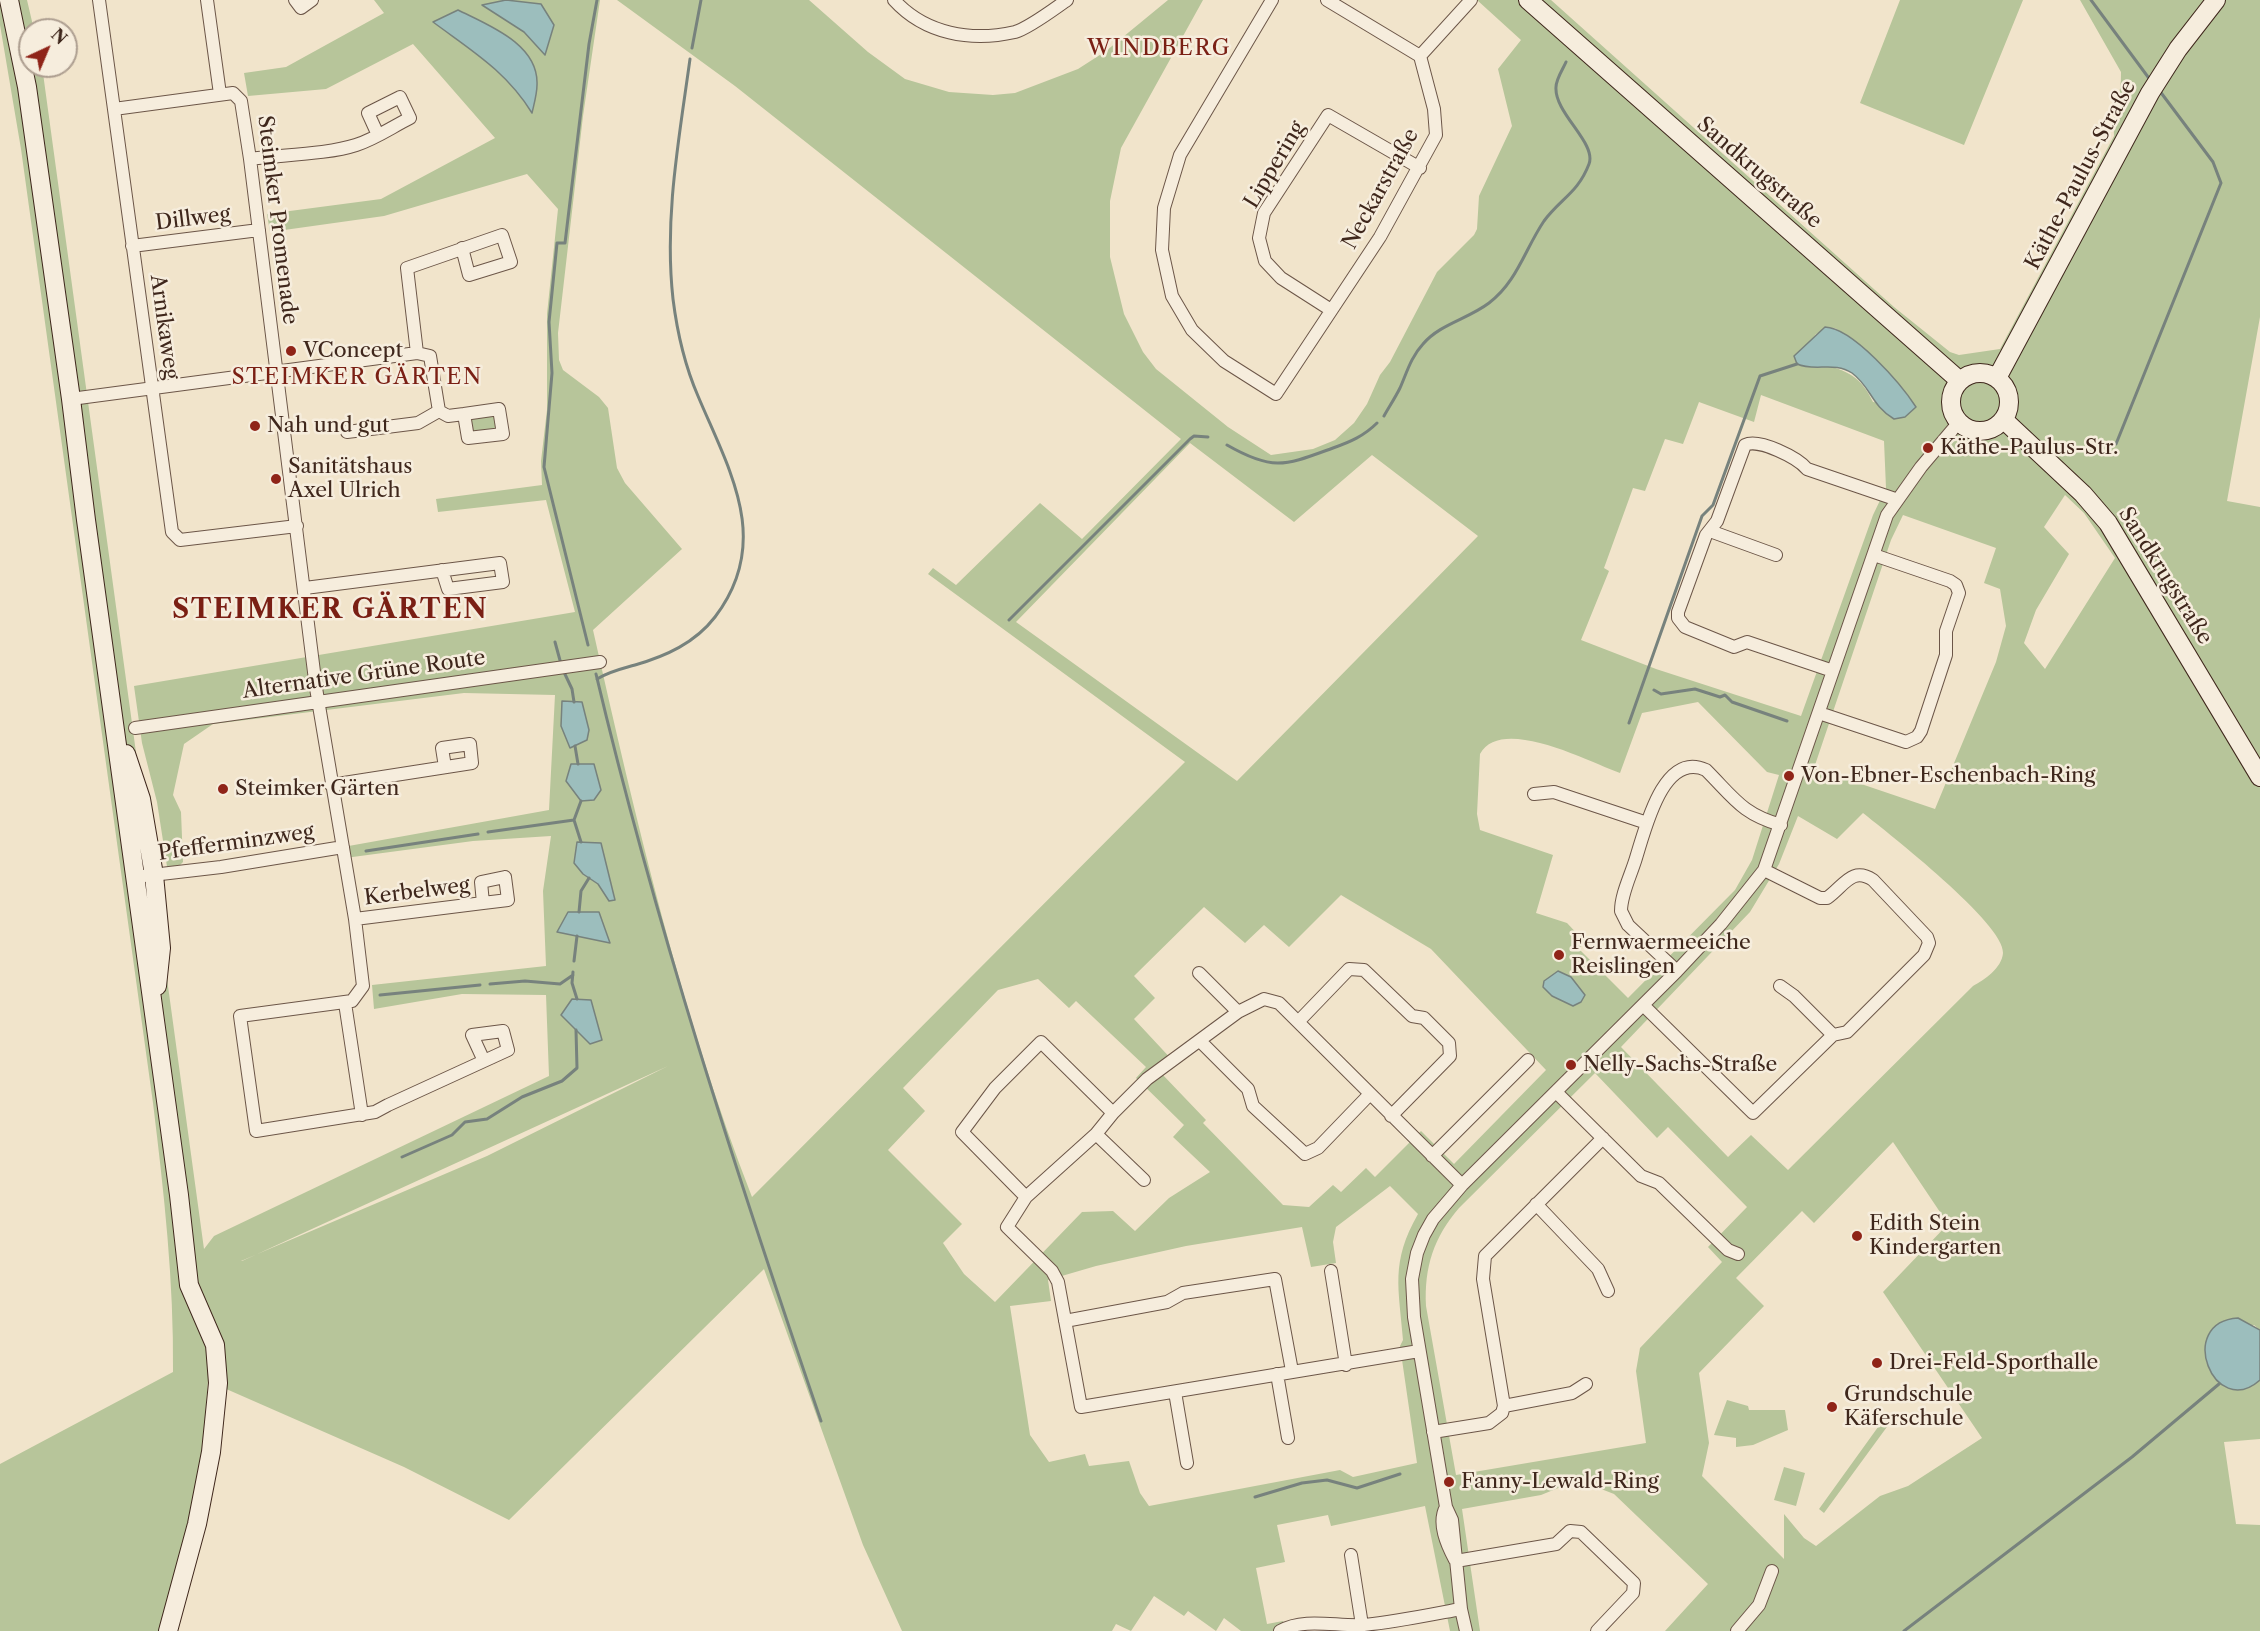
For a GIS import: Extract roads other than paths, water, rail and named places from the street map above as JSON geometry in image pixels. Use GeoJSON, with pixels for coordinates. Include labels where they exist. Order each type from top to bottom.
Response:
{"type":"FeatureCollection","features":[{"type":"Feature","properties":{"kind":"street"},"geometry":{"type":"LineString","coordinates":[[9,0],[27,87],[42,192],[65,282],[76,398],[88,458],[86,520],[179,1195],[189,1285],[208,1324],[218,1367],[209,1462],[197,1524],[168,1631]]}},
{"type":"Feature","properties":{"kind":"street","name":"Arnikaweg"},"geometry":{"type":"LineString","coordinates":[[99,0],[172,532],[180,540],[297,526]]}},
{"type":"Feature","properties":{"kind":"street"},"geometry":{"type":"LineString","coordinates":[[114,109],[220,94],[207,0]]}},
{"type":"Feature","properties":{"kind":"street"},"geometry":{"type":"LineString","coordinates":[[296,0],[301,8],[312,0]]}},
{"type":"Feature","properties":{"kind":"street"},"geometry":{"type":"LineString","coordinates":[[894,0],[904,11],[938,32],[969,36],[1017,31],[1067,0]]}},
{"type":"Feature","properties":{"kind":"street","name":"Neckarstraße"},"geometry":{"type":"LineString","coordinates":[[1272,0],[1180,155],[1164,208],[1162,250],[1172,296],[1192,330],[1224,361],[1276,394],[1380,237],[1420,168],[1436,135],[1434,109],[1420,56]]}},
{"type":"Feature","properties":{"kind":"street"},"geometry":{"type":"LineString","coordinates":[[1327,0],[1420,56],[1471,0]]}},
{"type":"Feature","properties":{"kind":"street","name":"Sandkrugstraße"},"geometry":{"type":"LineString","coordinates":[[1528,0],[1960,381]]}},
{"type":"Feature","properties":{"kind":"street","name":"Käthe-Paulus-Straße"},"geometry":{"type":"LineString","coordinates":[[1996,378],[2150,93],[2216,0]]}},
{"type":"Feature","properties":{"kind":"street","name":"Steimker Promenade"},"geometry":{"type":"LineString","coordinates":[[220,94],[233,93],[241,101],[318,701],[355,919],[363,986],[352,1001],[345,1003]]}},
{"type":"Feature","properties":{"kind":"street","name":"Lippering"},"geometry":{"type":"LineString","coordinates":[[1331,310],[1281,279],[1265,261],[1259,238],[1264,213],[1328,115],[1420,168]]}},
{"type":"Feature","properties":{"kind":"street"},"geometry":{"type":"LineString","coordinates":[[250,159],[355,145],[378,135]]}},
{"type":"Feature","properties":{"kind":"street","name":"Dillweg"},"geometry":{"type":"LineString","coordinates":[[132,246],[259,230]]}},
{"type":"Feature","properties":{"kind":"street"},"geometry":{"type":"LineString","coordinates":[[417,353],[407,268],[445,254],[502,235],[511,262],[469,275],[462,248]]}},
{"type":"Feature","properties":{"kind":"street"},"geometry":{"type":"LineString","coordinates":[[76,398],[153,390],[417,353],[430,356],[439,411]]}},
{"type":"Feature","properties":{"kind":"street"},"geometry":{"type":"LineString","coordinates":[[1978,373],[1996,378],[2009,395],[2009,405],[2004,420],[1984,431],[1974,430],[1959,422],[1952,408],[1951,398],[1960,381],[1978,373]]}},
{"type":"Feature","properties":{"kind":"street"},"geometry":{"type":"LineString","coordinates":[[439,411],[448,416],[464,414]]}},
{"type":"Feature","properties":{"kind":"street"},"geometry":{"type":"LineString","coordinates":[[347,432],[418,423],[439,411]]}},
{"type":"Feature","properties":{"kind":"street","name":"Sandkrugstraße"},"geometry":{"type":"LineString","coordinates":[[2004,420],[2083,494],[2108,524],[2260,777]]}},
{"type":"Feature","properties":{"kind":"street"},"geometry":{"type":"LineString","coordinates":[[1466,1631],[1461,1609],[1452,1520],[1446,1507],[1419,1351],[1412,1294],[1417,1253],[1433,1219],[1462,1185],[1677,971],[1721,924],[1764,870],[1884,522],[1895,499],[1959,422]]}},
{"type":"Feature","properties":{"kind":"street"},"geometry":{"type":"LineString","coordinates":[[1833,670],[1747,642],[1734,647],[1685,627],[1680,623],[1678,612],[1710,531],[1717,521],[1741,452],[1750,442],[1798,459],[1807,469],[1895,499]]}},
{"type":"Feature","properties":{"kind":"street"},"geometry":{"type":"LineString","coordinates":[[1710,531],[1776,555]]}},
{"type":"Feature","properties":{"kind":"street"},"geometry":{"type":"LineString","coordinates":[[1819,713],[1906,742],[1917,736],[1920,731],[1946,655],[1946,631],[1959,593],[1958,588],[1950,582],[1874,555]]}},
{"type":"Feature","properties":{"kind":"street"},"geometry":{"type":"LineString","coordinates":[[305,588],[442,570],[500,563],[503,582],[448,589],[442,570]]}},
{"type":"Feature","properties":{"kind":"street","name":"Alternative Grüne Route"},"geometry":{"type":"LineString","coordinates":[[135,728],[600,662]]}},
{"type":"Feature","properties":{"kind":"street"},"geometry":{"type":"LineString","coordinates":[[112,703],[122,742],[136,780],[154,875],[161,948],[156,1030]]}},
{"type":"Feature","properties":{"kind":"street"},"geometry":{"type":"LineString","coordinates":[[1677,971],[1628,925],[1621,911],[1658,794],[1690,765],[1706,770],[1756,818],[1781,825]]}},
{"type":"Feature","properties":{"kind":"street"},"geometry":{"type":"LineString","coordinates":[[331,786],[445,767]]}},
{"type":"Feature","properties":{"kind":"street"},"geometry":{"type":"LineString","coordinates":[[1534,794],[1554,792],[1647,824]]}},
{"type":"Feature","properties":{"kind":"street","name":"Pfefferminzweg"},"geometry":{"type":"LineString","coordinates":[[135,877],[232,866],[343,847]]}},
{"type":"Feature","properties":{"kind":"street"},"geometry":{"type":"LineString","coordinates":[[1643,1005],[1753,1113],[1833,1035],[1847,1032],[1924,955],[1929,943],[1927,937],[1865,875],[1851,876],[1827,898],[1820,898],[1764,870]]}},
{"type":"Feature","properties":{"kind":"street","name":"Kerbelweg"},"geometry":{"type":"LineString","coordinates":[[355,919],[483,903]]}},
{"type":"Feature","properties":{"kind":"street"},"geometry":{"type":"LineString","coordinates":[[1298,1022],[1349,969],[1364,970],[1412,1016],[1424,1018],[1449,1043],[1450,1056],[1391,1116]]}},
{"type":"Feature","properties":{"kind":"street"},"geometry":{"type":"LineString","coordinates":[[1199,973],[1238,1012]]}},
{"type":"Feature","properties":{"kind":"street"},"geometry":{"type":"LineString","coordinates":[[1780,986],[1794,996],[1833,1035]]}},
{"type":"Feature","properties":{"kind":"street"},"geometry":{"type":"LineString","coordinates":[[1419,1351],[1346,1365],[1292,1371],[1081,1407],[1054,1275],[1007,1227],[1026,1197],[1096,1134],[1113,1113],[1147,1079],[1238,1012],[1256,1001],[1271,999],[1279,1003],[1462,1185]]}},
{"type":"Feature","properties":{"kind":"street"},"geometry":{"type":"LineString","coordinates":[[362,1115],[345,1003],[240,1016],[256,1131],[362,1115],[484,1061]]}},
{"type":"Feature","properties":{"kind":"street"},"geometry":{"type":"LineString","coordinates":[[1200,1041],[1248,1089],[1253,1106],[1305,1154],[1318,1148],[1369,1095]]}},
{"type":"Feature","properties":{"kind":"street"},"geometry":{"type":"LineString","coordinates":[[1026,1197],[962,1132],[995,1088],[1041,1042],[1113,1113]]}},
{"type":"Feature","properties":{"kind":"street"},"geometry":{"type":"LineString","coordinates":[[1432,1156],[1527,1060]]}},
{"type":"Feature","properties":{"kind":"street"},"geometry":{"type":"LineString","coordinates":[[1557,1092],[1641,1176],[1659,1183],[1728,1250],[1738,1254]]}},
{"type":"Feature","properties":{"kind":"street"},"geometry":{"type":"LineString","coordinates":[[1096,1134],[1144,1180]]}},
{"type":"Feature","properties":{"kind":"street"},"geometry":{"type":"LineString","coordinates":[[1433,1432],[1489,1423],[1502,1413],[1504,1406],[1483,1266],[1491,1249],[1603,1138]]}},
{"type":"Feature","properties":{"kind":"street"},"geometry":{"type":"LineString","coordinates":[[1536,1204],[1598,1269],[1608,1292]]}},
{"type":"Feature","properties":{"kind":"street"},"geometry":{"type":"LineString","coordinates":[[1331,1271],[1346,1365]]}},
{"type":"Feature","properties":{"kind":"street"},"geometry":{"type":"LineString","coordinates":[[1065,1321],[1167,1302],[1183,1293],[1275,1279],[1292,1371]]}},
{"type":"Feature","properties":{"kind":"street"},"geometry":{"type":"LineString","coordinates":[[1277,1374],[1288,1438]]}},
{"type":"Feature","properties":{"kind":"street"},"geometry":{"type":"LineString","coordinates":[[1504,1406],[1572,1393],[1586,1384]]}},
{"type":"Feature","properties":{"kind":"street"},"geometry":{"type":"LineString","coordinates":[[1175,1392],[1186,1463]]}},
{"type":"Feature","properties":{"kind":"street"},"geometry":{"type":"LineString","coordinates":[[1456,1561],[1556,1544],[1570,1531],[1581,1532],[1634,1583],[1633,1593],[1597,1631]]}},
{"type":"Feature","properties":{"kind":"street"},"geometry":{"type":"LineString","coordinates":[[1351,1555],[1362,1625]]}},
{"type":"Feature","properties":{"kind":"street"},"geometry":{"type":"LineString","coordinates":[[1737,1631],[1759,1605],[1772,1571]]}},
{"type":"Feature","properties":{"kind":"street"},"geometry":{"type":"LineString","coordinates":[[1280,1631],[1289,1627],[1362,1625],[1461,1609]]}},
{"type":"Feature","properties":{"kind":"water"},"geometry":{"type":"Polygon","coordinates":[[[506,0],[541,4],[554,25],[545,55],[524,32],[482,5],[506,0]]]}},
{"type":"Feature","properties":{"kind":"water"},"geometry":{"type":"Polygon","coordinates":[[[458,10],[509,38],[530,58],[537,85],[532,113],[500,73],[433,22],[458,10]]]}},
{"type":"Feature","properties":{"kind":"water"},"geometry":{"type":"Polygon","coordinates":[[[1825,327],[1849,337],[1862,347],[1888,372],[1916,407],[1905,417],[1894,419],[1880,408],[1858,378],[1845,369],[1797,364],[1794,356],[1825,327]]]}},
{"type":"Feature","properties":{"kind":"water"},"geometry":{"type":"Polygon","coordinates":[[[562,701],[582,702],[589,730],[587,740],[570,748],[561,726],[562,701]]]}},
{"type":"Feature","properties":{"kind":"water"},"geometry":{"type":"Polygon","coordinates":[[[571,764],[594,764],[601,790],[594,800],[581,801],[566,781],[571,764]]]}},
{"type":"Feature","properties":{"kind":"water"},"geometry":{"type":"Polygon","coordinates":[[[577,842],[601,843],[615,900],[609,901],[598,884],[583,874],[574,863],[577,842]]]}},
{"type":"Feature","properties":{"kind":"water"},"geometry":{"type":"Polygon","coordinates":[[[568,912],[599,912],[610,943],[557,932],[568,912]]]}},
{"type":"Feature","properties":{"kind":"water"},"geometry":{"type":"Polygon","coordinates":[[[1558,971],[1571,977],[1585,995],[1581,1002],[1573,1006],[1552,996],[1543,987],[1544,981],[1558,971]]]}},
{"type":"Feature","properties":{"kind":"water"},"geometry":{"type":"Polygon","coordinates":[[[572,999],[591,1000],[602,1040],[590,1044],[561,1015],[572,999]]]}},
{"type":"Feature","properties":{"kind":"water"},"geometry":{"type":"Polygon","coordinates":[[[2238,1318],[2260,1330],[2260,1380],[2243,1389],[2228,1388],[2216,1379],[2208,1366],[2205,1350],[2208,1335],[2219,1323],[2238,1318]]]}},
{"type":"Feature","properties":{"kind":"waterway"},"geometry":{"type":"LineString","coordinates":[[588,645],[544,467],[552,373],[549,322],[557,243],[565,243],[589,44],[597,0]]}},
{"type":"Feature","properties":{"kind":"waterway"},"geometry":{"type":"LineString","coordinates":[[692,48],[701,0]]}},
{"type":"Feature","properties":{"kind":"waterway"},"geometry":{"type":"LineString","coordinates":[[2091,0],[2151,81]]}},
{"type":"Feature","properties":{"kind":"waterway"},"geometry":{"type":"LineString","coordinates":[[597,679],[611,672],[669,653],[698,634],[715,617],[732,589],[741,561],[743,533],[740,506],[722,451],[685,361],[673,299],[670,239],[674,179],[690,59]]}},
{"type":"Feature","properties":{"kind":"waterway"},"geometry":{"type":"LineString","coordinates":[[1384,416],[1419,349],[1438,331],[1481,309],[1499,295],[1514,275],[1544,221],[1585,174],[1590,156],[1587,147],[1557,97],[1556,84],[1566,62]]}},
{"type":"Feature","properties":{"kind":"waterway"},"geometry":{"type":"LineString","coordinates":[[2116,444],[2221,183],[2213,162],[2159,90]]}},
{"type":"Feature","properties":{"kind":"waterway"},"geometry":{"type":"LineString","coordinates":[[1629,723],[1702,516],[1713,505],[1760,376],[1797,364]]}},
{"type":"Feature","properties":{"kind":"waterway"},"geometry":{"type":"LineString","coordinates":[[1227,445],[1257,459],[1280,463],[1291,462],[1351,441],[1377,423]]}},
{"type":"Feature","properties":{"kind":"waterway"},"geometry":{"type":"LineString","coordinates":[[1009,620],[1190,439],[1194,436],[1208,437]]}},
{"type":"Feature","properties":{"kind":"waterway"},"geometry":{"type":"LineString","coordinates":[[555,642],[561,664]]}},
{"type":"Feature","properties":{"kind":"waterway"},"geometry":{"type":"LineString","coordinates":[[563,670],[572,689],[574,702]]}},
{"type":"Feature","properties":{"kind":"waterway"},"geometry":{"type":"LineString","coordinates":[[596,674],[619,769],[671,957],[759,1236],[821,1421]]}},
{"type":"Feature","properties":{"kind":"waterway"},"geometry":{"type":"LineString","coordinates":[[1654,690],[1661,694],[1695,689],[1720,697],[1725,695],[1732,702],[1787,721]]}},
{"type":"Feature","properties":{"kind":"waterway"},"geometry":{"type":"LineString","coordinates":[[575,746],[578,764]]}},
{"type":"Feature","properties":{"kind":"waterway"},"geometry":{"type":"LineString","coordinates":[[488,832],[574,820],[581,801]]}},
{"type":"Feature","properties":{"kind":"waterway"},"geometry":{"type":"LineString","coordinates":[[574,820],[581,842]]}},
{"type":"Feature","properties":{"kind":"waterway"},"geometry":{"type":"LineString","coordinates":[[366,851],[478,834]]}},
{"type":"Feature","properties":{"kind":"waterway"},"geometry":{"type":"LineString","coordinates":[[579,912],[581,891],[589,878]]}},
{"type":"Feature","properties":{"kind":"waterway"},"geometry":{"type":"LineString","coordinates":[[574,961],[577,936]]}},
{"type":"Feature","properties":{"kind":"waterway"},"geometry":{"type":"LineString","coordinates":[[573,972],[572,983],[577,999]]}},
{"type":"Feature","properties":{"kind":"waterway"},"geometry":{"type":"LineString","coordinates":[[490,984],[525,981],[560,984],[573,975]]}},
{"type":"Feature","properties":{"kind":"waterway"},"geometry":{"type":"LineString","coordinates":[[380,995],[480,985]]}},
{"type":"Feature","properties":{"kind":"waterway"},"geometry":{"type":"LineString","coordinates":[[402,1157],[452,1135],[465,1122],[487,1119],[522,1097],[562,1081],[577,1068],[576,1030]]}},
{"type":"Feature","properties":{"kind":"waterway"},"geometry":{"type":"LineString","coordinates":[[1904,1631],[2132,1457],[2219,1384]]}},
{"type":"Feature","properties":{"kind":"waterway"},"geometry":{"type":"LineString","coordinates":[[1255,1497],[1302,1483],[1327,1480],[1357,1488],[1400,1474]]}},
{"type":"Feature","properties":{"kind":"place","name":"VConcept"},"geometry":{"type":"Point","coordinates":[291,351]}},
{"type":"Feature","properties":{"kind":"place","name":"Nah und gut"},"geometry":{"type":"Point","coordinates":[255,426]}},
{"type":"Feature","properties":{"kind":"place","name":"Käthe-Paulus-Str."},"geometry":{"type":"Point","coordinates":[1928,448]}},
{"type":"Feature","properties":{"kind":"place","name":"Sanitätshaus Axel Ulrich"},"geometry":{"type":"Point","coordinates":[276,479]}},
{"type":"Feature","properties":{"kind":"place","name":"Von-Ebner-Eschenbach-Ring"},"geometry":{"type":"Point","coordinates":[1789,776]}},
{"type":"Feature","properties":{"kind":"place","name":"Steimker Gärten"},"geometry":{"type":"Point","coordinates":[223,789]}},
{"type":"Feature","properties":{"kind":"place","name":"Fernwaermeeiche Reislingen"},"geometry":{"type":"Point","coordinates":[1559,955]}},
{"type":"Feature","properties":{"kind":"place","name":"Nelly-Sachs-Straße"},"geometry":{"type":"Point","coordinates":[1571,1065]}},
{"type":"Feature","properties":{"kind":"place","name":"Edith Stein Kindergarten"},"geometry":{"type":"Point","coordinates":[1857,1236]}},
{"type":"Feature","properties":{"kind":"place","name":"Drei-Feld-Sporthalle"},"geometry":{"type":"Point","coordinates":[1877,1363]}},
{"type":"Feature","properties":{"kind":"place","name":"Grundschule Käferschule"},"geometry":{"type":"Point","coordinates":[1832,1407]}},
{"type":"Feature","properties":{"kind":"place","name":"Fanny-Lewald-Ring"},"geometry":{"type":"Point","coordinates":[1449,1482]}},
{"type":"Feature","properties":{"kind":"district","name":"WINDBERG"},"geometry":{"type":"Point","coordinates":[1159,49]}},
{"type":"Feature","properties":{"kind":"district","name":"STEIMKER GÄRTEN"},"geometry":{"type":"Point","coordinates":[357,378]}},
{"type":"Feature","properties":{"kind":"district","name":"STEIMKER GÄRTEN"},"geometry":{"type":"Point","coordinates":[330,610]}}]}
